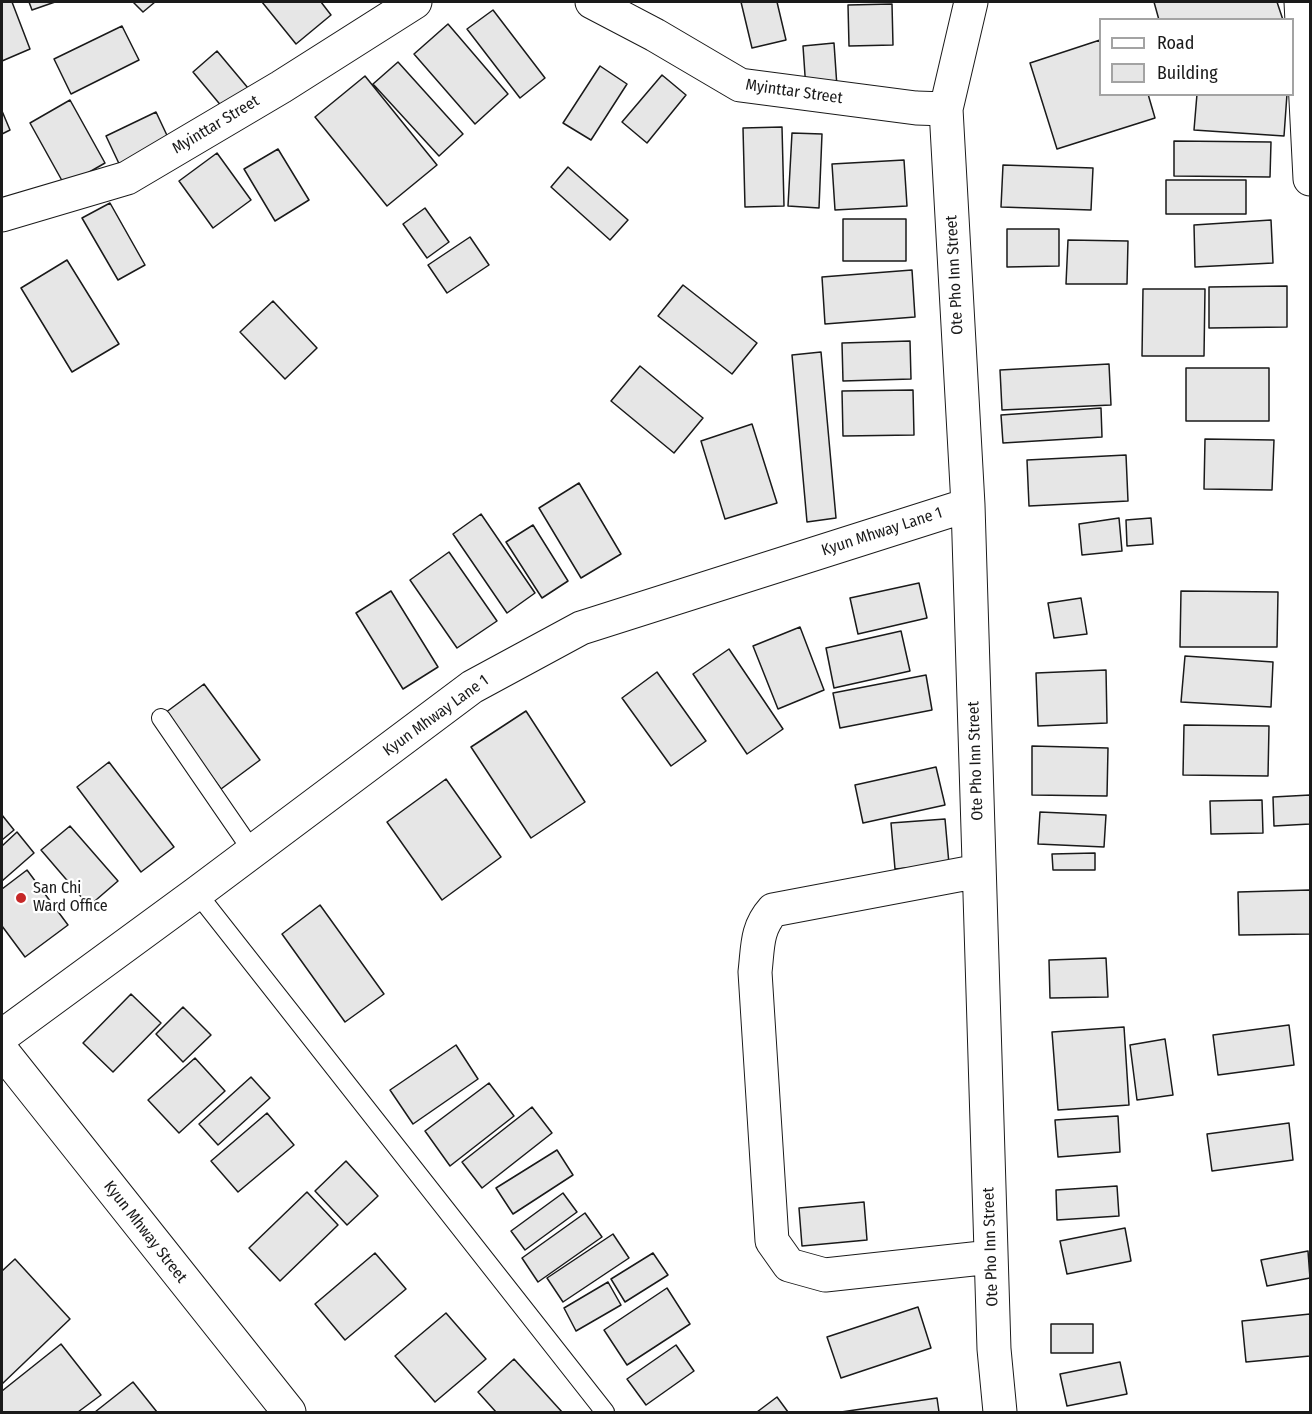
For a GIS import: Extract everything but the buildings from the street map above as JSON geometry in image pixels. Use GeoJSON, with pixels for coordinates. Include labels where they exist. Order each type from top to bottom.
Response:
{"type":"FeatureCollection","features":[{"type":"Feature","properties":{"kind":"street","name":"Myinttar Street"},"geometry":{"type":"LineString","coordinates":[[2,215],[127,178],[281,87],[415,2]]}},
{"type":"Feature","properties":{"kind":"street","name":"Myinttar Street"},"geometry":{"type":"LineString","coordinates":[[592,2],[740,85],[916,108],[946,109]]}},
{"type":"Feature","properties":{"kind":"street","name":"Ote Pho Inn Street"},"geometry":{"type":"LineString","coordinates":[[971,2],[946,109],[968,505],[994,1349],[1000,1413]]}},
{"type":"Feature","properties":{"kind":"street"},"geometry":{"type":"LineString","coordinates":[[1301,2],[1311,179]]}},
{"type":"Feature","properties":{"kind":"street","name":"Kyun Mhway Lane 1"},"geometry":{"type":"LineString","coordinates":[[2,1036],[253,852],[472,687],[581,628],[968,505]]}},
{"type":"Feature","properties":{"kind":"street"},"geometry":{"type":"LineString","coordinates":[[979,871],[773,910],[765,919],[760,930],[755,972],[772,1241],[789,1265],[825,1275],[991,1257]]}},
{"type":"Feature","properties":{"kind":"street","name":"Kyun Mhway Street"},"geometry":{"type":"LineString","coordinates":[[2,1051],[289,1413]]}},
{"type":"Feature","properties":{"kind":"lane"},"geometry":{"type":"LineString","coordinates":[[161,718],[253,852]]}},
{"type":"Feature","properties":{"kind":"lane"},"geometry":{"type":"LineString","coordinates":[[197,893],[605,1413]]}},
{"type":"Feature","properties":{"kind":"place","name":"San Chi Ward Office"},"geometry":{"type":"Point","coordinates":[21,898]}}]}
